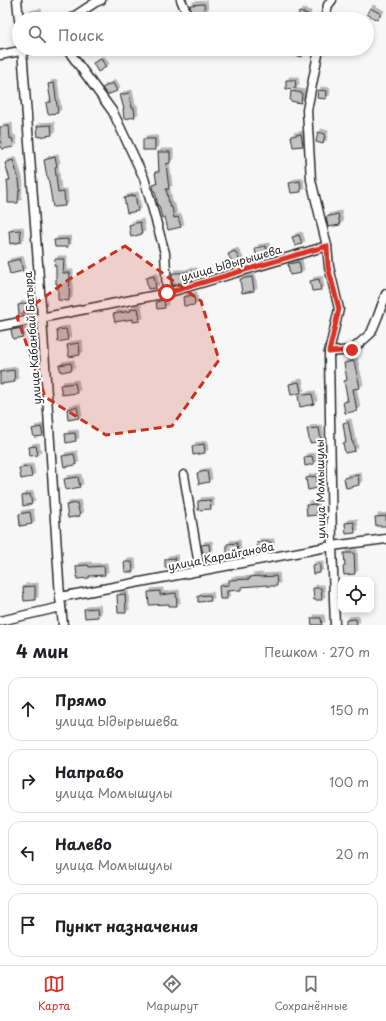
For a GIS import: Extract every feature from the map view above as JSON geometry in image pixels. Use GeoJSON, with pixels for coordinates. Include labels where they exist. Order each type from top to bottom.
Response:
{"type":"FeatureCollection","features":[{"type":"Feature","properties":{"kind":"street"},"geometry":{"type":"LineString","coordinates":[[17,0],[18,12]]}},
{"type":"Feature","properties":{"kind":"street"},"geometry":{"type":"LineString","coordinates":[[81,12],[96,2],[102,0]]}},
{"type":"Feature","properties":{"kind":"street"},"geometry":{"type":"LineString","coordinates":[[181,0],[185,9]]}},
{"type":"Feature","properties":{"kind":"street"},"geometry":{"type":"LineString","coordinates":[[327,12],[330,2]]}},
{"type":"Feature","properties":{"kind":"street"},"geometry":{"type":"LineString","coordinates":[[0,55],[12,53]]}},
{"type":"Feature","properties":{"kind":"street","name":"улица Кабанбай Батыра"},"geometry":{"type":"LineString","coordinates":[[25,56],[63,625]]}},
{"type":"Feature","properties":{"kind":"street"},"geometry":{"type":"LineString","coordinates":[[72,56],[113,112],[144,178],[165,254],[167,293]]}},
{"type":"Feature","properties":{"kind":"street","name":"улица Момышулы"},"geometry":{"type":"LineString","coordinates":[[318,56],[307,110],[311,180],[327,246],[328,267],[339,309],[329,352],[332,546],[335,625]]}},
{"type":"Feature","properties":{"kind":"street","name":"улица Ыдырышева"},"geometry":{"type":"LineString","coordinates":[[0,326],[167,293],[327,246]]}},
{"type":"Feature","properties":{"kind":"street"},"geometry":{"type":"LineString","coordinates":[[329,352],[352,350],[371,333],[386,294]]}},
{"type":"Feature","properties":{"kind":"street"},"geometry":{"type":"LineString","coordinates":[[184,475],[200,571]]}},
{"type":"Feature","properties":{"kind":"street","name":"улица Карайганова"},"geometry":{"type":"LineString","coordinates":[[60,597],[332,546],[386,539]]}},
{"type":"Feature","properties":{"kind":"street"},"geometry":{"type":"LineString","coordinates":[[0,621],[61,607]]}},
{"type":"Feature","properties":{"kind":"highlighted area"},"geometry":{"type":"Polygon","coordinates":[[[125,246],[201,301],[219,360],[172,426],[106,435],[45,397],[17,317],[68,280],[125,246]]]}},
{"type":"Feature","properties":{"kind":"building"},"geometry":{"type":"Polygon","coordinates":[[[204,4],[205,12],[191,12],[190,5],[204,4]]]}},
{"type":"Feature","properties":{"kind":"building"},"geometry":{"type":"Polygon","coordinates":[[[370,8],[381,14],[377,20],[374,18],[374,12],[368,12],[370,8]]]}},
{"type":"Feature","properties":{"kind":"building"},"geometry":{"type":"Polygon","coordinates":[[[101,59],[106,67],[98,72],[93,63],[101,59]]]}},
{"type":"Feature","properties":{"kind":"building"},"geometry":{"type":"Polygon","coordinates":[[[286,80],[295,80],[296,88],[286,89],[286,80]]]}},
{"type":"Feature","properties":{"kind":"building"},"geometry":{"type":"Polygon","coordinates":[[[54,83],[58,113],[48,114],[46,103],[51,102],[48,84],[54,83]]]}},
{"type":"Feature","properties":{"kind":"building"},"geometry":{"type":"Polygon","coordinates":[[[113,83],[117,91],[107,95],[102,88],[113,83]]]}},
{"type":"Feature","properties":{"kind":"building"},"geometry":{"type":"Polygon","coordinates":[[[318,90],[327,91],[326,99],[317,98],[318,90]]]}},
{"type":"Feature","properties":{"kind":"building"},"geometry":{"type":"Polygon","coordinates":[[[291,91],[302,93],[301,103],[290,101],[291,91]]]}},
{"type":"Feature","properties":{"kind":"building"},"geometry":{"type":"Polygon","coordinates":[[[129,93],[132,108],[134,108],[135,117],[124,119],[124,109],[120,95],[129,93]]]}},
{"type":"Feature","properties":{"kind":"building"},"geometry":{"type":"Polygon","coordinates":[[[51,125],[52,135],[38,137],[37,126],[51,125]]]}},
{"type":"Feature","properties":{"kind":"building"},"geometry":{"type":"Polygon","coordinates":[[[9,126],[10,139],[12,138],[14,147],[2,149],[0,127],[9,126]]]}},
{"type":"Feature","properties":{"kind":"building"},"geometry":{"type":"Polygon","coordinates":[[[318,132],[325,134],[323,144],[316,142],[318,132]]]}},
{"type":"Feature","properties":{"kind":"building"},"geometry":{"type":"Polygon","coordinates":[[[301,134],[303,146],[293,147],[291,136],[301,134]]]}},
{"type":"Feature","properties":{"kind":"building"},"geometry":{"type":"Polygon","coordinates":[[[143,139],[155,139],[155,150],[143,150],[143,139]]]}},
{"type":"Feature","properties":{"kind":"building"},"geometry":{"type":"Polygon","coordinates":[[[158,152],[170,152],[170,163],[166,164],[169,189],[166,189],[174,218],[178,217],[181,227],[168,230],[165,217],[162,218],[158,206],[153,185],[157,184],[155,172],[159,172],[158,152]]]}},
{"type":"Feature","properties":{"kind":"building"},"geometry":{"type":"Polygon","coordinates":[[[55,157],[57,166],[55,167],[58,193],[64,192],[65,206],[53,207],[44,160],[55,157]]]}},
{"type":"Feature","properties":{"kind":"building"},"geometry":{"type":"Polygon","coordinates":[[[13,160],[19,180],[20,190],[18,203],[8,203],[7,180],[10,180],[5,163],[13,160]]]}},
{"type":"Feature","properties":{"kind":"building"},"geometry":{"type":"Polygon","coordinates":[[[300,181],[301,192],[291,193],[289,183],[300,181]]]}},
{"type":"Feature","properties":{"kind":"building"},"geometry":{"type":"Polygon","coordinates":[[[135,195],[138,211],[127,213],[124,198],[135,195]]]}},
{"type":"Feature","properties":{"kind":"building"},"geometry":{"type":"Polygon","coordinates":[[[338,214],[340,225],[328,227],[326,217],[338,214]]]}},
{"type":"Feature","properties":{"kind":"building"},"geometry":{"type":"Polygon","coordinates":[[[140,222],[142,234],[131,237],[129,225],[140,222]]]}},
{"type":"Feature","properties":{"kind":"building"},"geometry":{"type":"Polygon","coordinates":[[[20,230],[21,242],[10,244],[9,231],[20,230]]]}},
{"type":"Feature","properties":{"kind":"building"},"geometry":{"type":"Polygon","coordinates":[[[299,235],[302,244],[295,246],[292,237],[299,235]]]}},
{"type":"Feature","properties":{"kind":"building"},"geometry":{"type":"Polygon","coordinates":[[[68,239],[68,247],[55,247],[54,240],[68,239]]]}},
{"type":"Feature","properties":{"kind":"building"},"geometry":{"type":"Polygon","coordinates":[[[266,246],[268,258],[257,260],[255,248],[266,246]]]}},
{"type":"Feature","properties":{"kind":"building"},"geometry":{"type":"Polygon","coordinates":[[[235,251],[241,263],[234,266],[228,254],[235,251]]]}},
{"type":"Feature","properties":{"kind":"building"},"geometry":{"type":"Polygon","coordinates":[[[20,259],[23,271],[10,274],[7,262],[20,259]]]}},
{"type":"Feature","properties":{"kind":"building"},"geometry":{"type":"Polygon","coordinates":[[[55,259],[64,259],[63,273],[70,273],[69,301],[58,300],[56,266],[54,266],[55,259]]]}},
{"type":"Feature","properties":{"kind":"building"},"geometry":{"type":"Polygon","coordinates":[[[299,262],[301,273],[290,275],[288,264],[299,262]]]}},
{"type":"Feature","properties":{"kind":"building"},"geometry":{"type":"Polygon","coordinates":[[[194,271],[195,279],[172,285],[172,273],[194,271]]]}},
{"type":"Feature","properties":{"kind":"building"},"geometry":{"type":"Polygon","coordinates":[[[154,276],[156,288],[148,289],[146,278],[154,276]]]}},
{"type":"Feature","properties":{"kind":"building"},"geometry":{"type":"Polygon","coordinates":[[[252,277],[254,291],[242,293],[240,279],[252,277]]]}},
{"type":"Feature","properties":{"kind":"building"},"geometry":{"type":"Polygon","coordinates":[[[319,279],[321,290],[312,291],[310,281],[319,279]]]}},
{"type":"Feature","properties":{"kind":"building"},"geometry":{"type":"Polygon","coordinates":[[[194,295],[195,305],[184,306],[183,297],[194,295]]]}},
{"type":"Feature","properties":{"kind":"building"},"geometry":{"type":"Polygon","coordinates":[[[164,300],[165,308],[157,309],[156,302],[164,300]]]}},
{"type":"Feature","properties":{"kind":"building"},"geometry":{"type":"Polygon","coordinates":[[[28,303],[30,312],[19,314],[18,305],[28,303]]]}},
{"type":"Feature","properties":{"kind":"building"},"geometry":{"type":"Polygon","coordinates":[[[138,308],[140,321],[133,322],[133,319],[115,322],[113,314],[131,311],[131,309],[138,308]]]}},
{"type":"Feature","properties":{"kind":"building"},"geometry":{"type":"Polygon","coordinates":[[[22,328],[23,337],[13,339],[11,330],[22,328]]]}},
{"type":"Feature","properties":{"kind":"building"},"geometry":{"type":"Polygon","coordinates":[[[66,329],[68,340],[58,342],[57,330],[66,329]]]}},
{"type":"Feature","properties":{"kind":"building"},"geometry":{"type":"Polygon","coordinates":[[[79,343],[80,355],[69,357],[67,345],[79,343]]]}},
{"type":"Feature","properties":{"kind":"building"},"geometry":{"type":"Polygon","coordinates":[[[354,361],[360,388],[353,389],[357,411],[345,413],[343,402],[348,401],[344,381],[347,380],[344,363],[354,361]]]}},
{"type":"Feature","properties":{"kind":"building"},"geometry":{"type":"Polygon","coordinates":[[[71,363],[72,370],[61,372],[59,365],[71,363]]]}},
{"type":"Feature","properties":{"kind":"building"},"geometry":{"type":"Polygon","coordinates":[[[14,370],[15,382],[0,384],[0,372],[14,370]]]}},
{"type":"Feature","properties":{"kind":"building"},"geometry":{"type":"Polygon","coordinates":[[[299,382],[301,393],[291,395],[289,384],[299,382]]]}},
{"type":"Feature","properties":{"kind":"building"},"geometry":{"type":"Polygon","coordinates":[[[75,383],[77,393],[62,395],[60,385],[75,383]]]}},
{"type":"Feature","properties":{"kind":"building"},"geometry":{"type":"Polygon","coordinates":[[[312,394],[314,404],[300,407],[298,396],[312,394]]]}},
{"type":"Feature","properties":{"kind":"building"},"geometry":{"type":"Polygon","coordinates":[[[77,407],[79,418],[68,420],[67,409],[77,407]]]}},
{"type":"Feature","properties":{"kind":"building"},"geometry":{"type":"Polygon","coordinates":[[[348,422],[355,451],[345,453],[343,443],[346,443],[343,423],[348,422]]]}},
{"type":"Feature","properties":{"kind":"building"},"geometry":{"type":"Polygon","coordinates":[[[41,427],[43,436],[34,437],[32,429],[41,427]]]}},
{"type":"Feature","properties":{"kind":"building"},"geometry":{"type":"Polygon","coordinates":[[[319,428],[321,441],[310,443],[307,429],[319,428]]]}},
{"type":"Feature","properties":{"kind":"building"},"geometry":{"type":"Polygon","coordinates":[[[75,433],[76,441],[66,443],[65,434],[75,433]]]}},
{"type":"Feature","properties":{"kind":"building"},"geometry":{"type":"Polygon","coordinates":[[[204,444],[205,453],[193,455],[192,446],[204,444]]]}},
{"type":"Feature","properties":{"kind":"building"},"geometry":{"type":"Polygon","coordinates":[[[36,446],[38,455],[30,456],[29,447],[36,446]]]}},
{"type":"Feature","properties":{"kind":"building"},"geometry":{"type":"Polygon","coordinates":[[[74,454],[76,465],[64,467],[62,456],[74,454]]]}},
{"type":"Feature","properties":{"kind":"building"},"geometry":{"type":"Polygon","coordinates":[[[312,456],[314,464],[305,466],[304,457],[312,456]]]}},
{"type":"Feature","properties":{"kind":"building"},"geometry":{"type":"Polygon","coordinates":[[[30,467],[32,477],[21,479],[19,468],[30,467]]]}},
{"type":"Feature","properties":{"kind":"building"},"geometry":{"type":"Polygon","coordinates":[[[207,471],[209,482],[199,484],[197,473],[207,471]]]}},
{"type":"Feature","properties":{"kind":"building"},"geometry":{"type":"Polygon","coordinates":[[[358,475],[359,485],[346,488],[344,478],[358,475]]]}},
{"type":"Feature","properties":{"kind":"building"},"geometry":{"type":"Polygon","coordinates":[[[316,476],[318,488],[308,490],[306,478],[316,476]]]}},
{"type":"Feature","properties":{"kind":"building"},"geometry":{"type":"Polygon","coordinates":[[[78,477],[80,487],[66,490],[64,479],[78,477]]]}},
{"type":"Feature","properties":{"kind":"building"},"geometry":{"type":"Polygon","coordinates":[[[30,494],[32,504],[23,506],[22,496],[30,494]]]}},
{"type":"Feature","properties":{"kind":"building"},"geometry":{"type":"Polygon","coordinates":[[[210,500],[211,509],[198,510],[198,501],[210,500]]]}},
{"type":"Feature","properties":{"kind":"building"},"geometry":{"type":"Polygon","coordinates":[[[77,503],[80,516],[68,518],[66,505],[77,503]]]}},
{"type":"Feature","properties":{"kind":"building"},"geometry":{"type":"Polygon","coordinates":[[[316,504],[317,515],[307,516],[306,505],[316,504]]]}},
{"type":"Feature","properties":{"kind":"building"},"geometry":{"type":"Polygon","coordinates":[[[30,512],[32,524],[20,526],[19,514],[30,512]]]}},
{"type":"Feature","properties":{"kind":"building"},"geometry":{"type":"Polygon","coordinates":[[[386,516],[386,526],[376,526],[375,517],[386,516]]]}},
{"type":"Feature","properties":{"kind":"building"},"geometry":{"type":"Polygon","coordinates":[[[354,522],[355,533],[346,534],[345,523],[354,522]]]}},
{"type":"Feature","properties":{"kind":"building"},"geometry":{"type":"Polygon","coordinates":[[[257,542],[271,542],[271,550],[258,551],[257,542]]]}},
{"type":"Feature","properties":{"kind":"building"},"geometry":{"type":"Polygon","coordinates":[[[237,543],[238,554],[227,555],[227,544],[237,543]]]}},
{"type":"Feature","properties":{"kind":"building"},"geometry":{"type":"Polygon","coordinates":[[[209,544],[210,553],[203,553],[201,545],[209,544]]]}},
{"type":"Feature","properties":{"kind":"building"},"geometry":{"type":"Polygon","coordinates":[[[344,553],[354,553],[355,574],[344,575],[344,553]]]}},
{"type":"Feature","properties":{"kind":"building"},"geometry":{"type":"Polygon","coordinates":[[[175,558],[176,567],[165,568],[165,559],[175,558]]]}},
{"type":"Feature","properties":{"kind":"building"},"geometry":{"type":"Polygon","coordinates":[[[124,562],[132,562],[133,572],[125,572],[124,562]]]}},
{"type":"Feature","properties":{"kind":"building"},"geometry":{"type":"Polygon","coordinates":[[[320,564],[320,573],[313,574],[312,565],[320,564]]]}},
{"type":"Feature","properties":{"kind":"building"},"geometry":{"type":"Polygon","coordinates":[[[88,565],[89,567],[104,566],[105,575],[89,576],[89,578],[77,579],[76,566],[88,565]]]}},
{"type":"Feature","properties":{"kind":"building"},"geometry":{"type":"Polygon","coordinates":[[[276,576],[277,586],[267,585],[241,587],[241,590],[227,591],[227,599],[220,599],[219,586],[229,585],[229,580],[250,579],[250,577],[276,576]]]}},
{"type":"Feature","properties":{"kind":"building"},"geometry":{"type":"Polygon","coordinates":[[[35,586],[35,600],[24,601],[23,587],[35,586]]]}},
{"type":"Feature","properties":{"kind":"building"},"geometry":{"type":"Polygon","coordinates":[[[313,588],[321,588],[322,600],[314,600],[313,588]]]}},
{"type":"Feature","properties":{"kind":"building"},"geometry":{"type":"Polygon","coordinates":[[[160,591],[160,595],[176,593],[177,606],[169,606],[169,604],[149,605],[148,592],[160,591]]]}},
{"type":"Feature","properties":{"kind":"building"},"geometry":{"type":"Polygon","coordinates":[[[125,594],[126,613],[118,613],[117,595],[125,594]]]}},
{"type":"Feature","properties":{"kind":"building"},"geometry":{"type":"Polygon","coordinates":[[[210,595],[211,601],[198,602],[198,596],[210,595]]]}},
{"type":"Feature","properties":{"kind":"building"},"geometry":{"type":"Polygon","coordinates":[[[97,608],[98,617],[85,618],[84,609],[97,608]]]}},
{"type":"Feature","properties":{"kind":"building"},"geometry":{"type":"Polygon","coordinates":[[[311,618],[321,618],[322,625],[312,625],[311,618]]]}},
{"type":"Feature","properties":{"kind":"building"},"geometry":{"type":"Polygon","coordinates":[[[356,619],[357,625],[346,625],[346,620],[356,619]]]}},
{"type":"Feature","properties":{"kind":"route"},"geometry":{"type":"LineString","coordinates":[[167,293],[327,246],[328,267],[339,309],[329,352],[352,350]]}}]}
